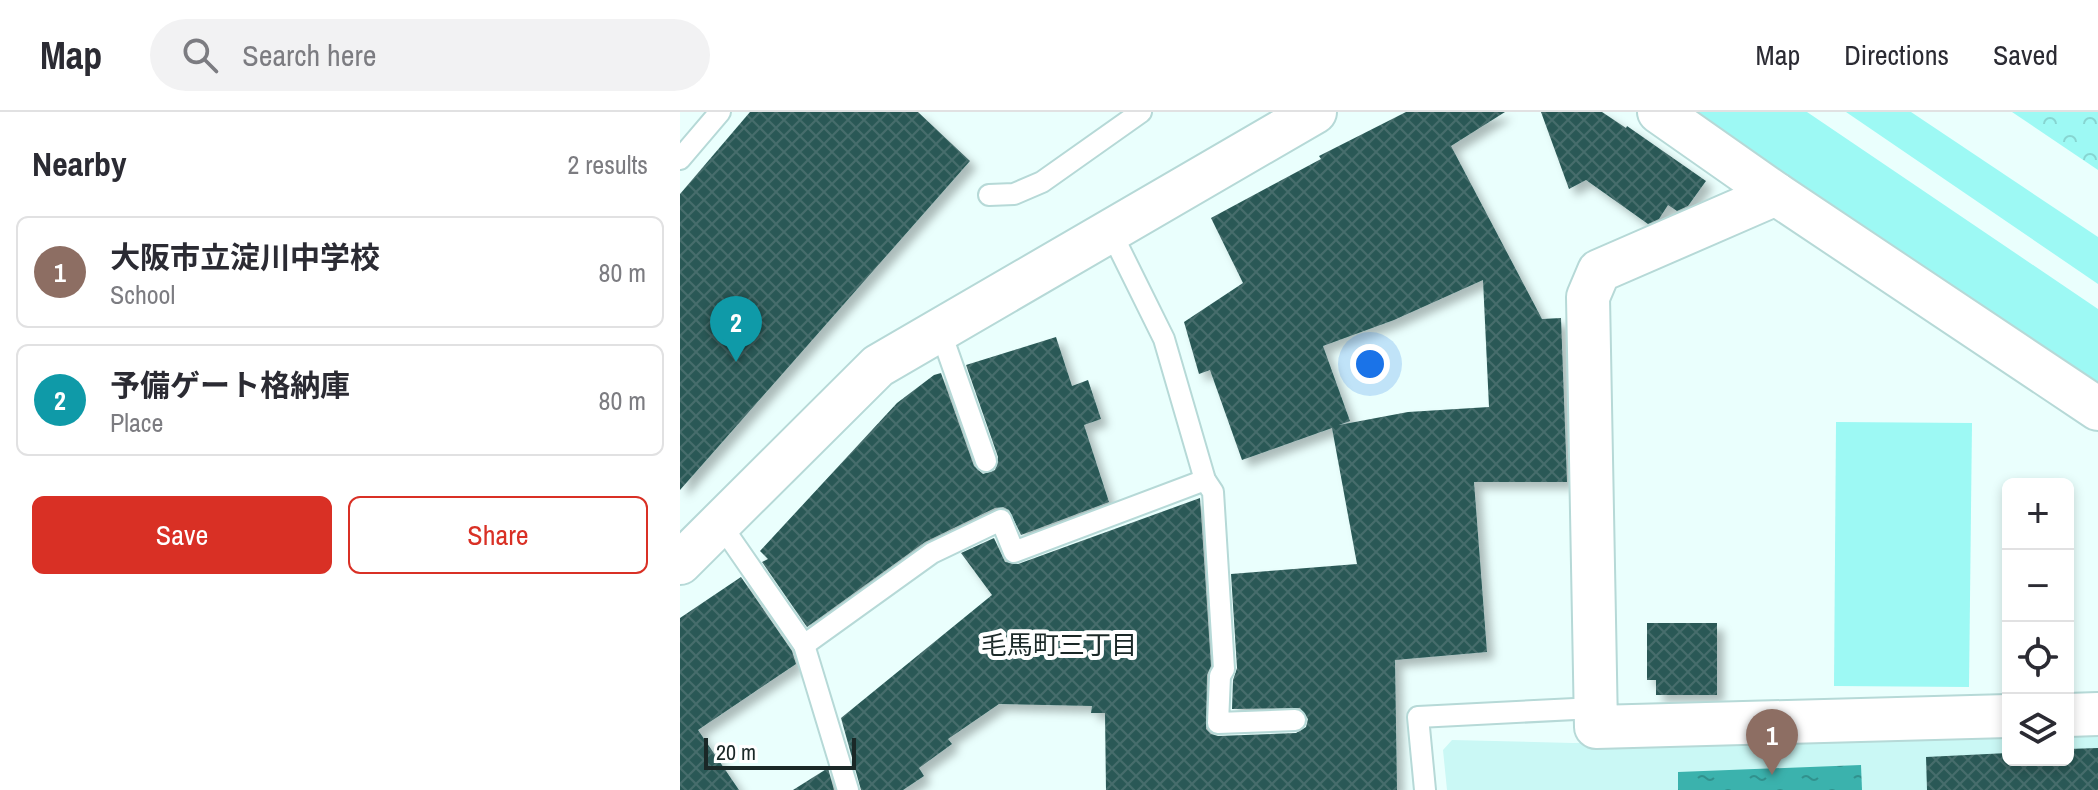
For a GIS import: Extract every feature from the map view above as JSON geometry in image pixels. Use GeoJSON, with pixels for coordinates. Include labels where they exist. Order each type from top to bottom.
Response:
{"type":"FeatureCollection","features":[{"type":"Feature","properties":{"kind":"street"},"geometry":{"type":"LineString","coordinates":[[680,563],[878,366],[1315,112]]}},
{"type":"Feature","properties":{"kind":"street"},"geometry":{"type":"LineString","coordinates":[[1659,112],[2098,409]]}},
{"type":"Feature","properties":{"kind":"street"},"geometry":{"type":"LineString","coordinates":[[1776,194],[1599,271],[1588,297],[1596,727],[2002,716]]}},
{"type":"Feature","properties":{"kind":"street"},"geometry":{"type":"LineString","coordinates":[[2074,715],[2098,714]]}},
{"type":"Feature","properties":{"kind":"lane"},"geometry":{"type":"LineString","coordinates":[[680,159],[720,112]]}},
{"type":"Feature","properties":{"kind":"lane"},"geometry":{"type":"LineString","coordinates":[[989,195],[1014,194],[1042,182],[1141,112]]}},
{"type":"Feature","properties":{"kind":"lane"},"geometry":{"type":"LineString","coordinates":[[1111,232],[1164,339],[1205,480],[1213,492],[1224,669],[1220,676],[1218,723],[1295,720]]}},
{"type":"Feature","properties":{"kind":"lane"},"geometry":{"type":"LineString","coordinates":[[940,330],[986,461]]}},
{"type":"Feature","properties":{"kind":"lane"},"geometry":{"type":"LineString","coordinates":[[804,645],[932,553],[1001,520],[1014,552],[1205,480]]}},
{"type":"Feature","properties":{"kind":"lane"},"geometry":{"type":"LineString","coordinates":[[721,525],[804,645],[848,790]]}},
{"type":"Feature","properties":{"kind":"lane"},"geometry":{"type":"LineString","coordinates":[[1425,790],[1418,717],[1595,708]]}},
{"type":"Feature","properties":{"kind":"shaded area"},"geometry":{"type":"Polygon","coordinates":[[[2098,730],[2098,790],[1447,790],[1443,750],[1452,740],[1573,743],[2002,732],[2002,766],[2074,766],[2074,731],[2098,730]]]}},
{"type":"Feature","properties":{"kind":"green space"},"geometry":{"type":"Polygon","coordinates":[[[1693,112],[1807,112],[2098,309],[2098,386],[1693,112]]]}},
{"type":"Feature","properties":{"kind":"green space"},"geometry":{"type":"Polygon","coordinates":[[[1846,112],[1911,112],[2098,237],[2098,284],[1846,112]]]}},
{"type":"Feature","properties":{"kind":"green space"},"geometry":{"type":"Polygon","coordinates":[[[2012,112],[2098,112],[2098,170],[2012,112]]]}},
{"type":"Feature","properties":{"kind":"green space"},"geometry":{"type":"Polygon","coordinates":[[[1836,422],[1972,423],[1969,687],[1834,686],[1836,422]]]}},
{"type":"Feature","properties":{"kind":"water"},"geometry":{"type":"Polygon","coordinates":[[[1861,765],[1862,790],[1678,790],[1678,772],[1861,765]]]}},
{"type":"Feature","properties":{"kind":"building"},"geometry":{"type":"Polygon","coordinates":[[[750,112],[918,112],[970,161],[680,490],[680,194],[750,112]]]}},
{"type":"Feature","properties":{"kind":"building"},"geometry":{"type":"Polygon","coordinates":[[[1406,112],[1505,112],[1451,146],[1542,319],[1561,318],[1567,482],[1474,482],[1487,652],[1395,660],[1397,790],[1106,790],[1105,713],[1091,713],[1092,706],[999,704],[948,739],[952,744],[919,768],[924,776],[903,790],[861,790],[841,718],[992,595],[961,553],[994,538],[1005,562],[1018,564],[1200,498],[1211,666],[1207,675],[1206,729],[1218,736],[1296,733],[1306,727],[1308,719],[1300,708],[1232,709],[1233,680],[1237,668],[1231,574],[1357,564],[1332,428],[1242,460],[1210,370],[1199,374],[1184,322],[1243,283],[1211,218],[1321,159],[1319,156],[1406,112]],[[1483,280],[1394,320],[1323,346],[1350,421],[1339,425],[1408,412],[1489,407],[1483,280]]]}},
{"type":"Feature","properties":{"kind":"building"},"geometry":{"type":"Polygon","coordinates":[[[1541,112],[1602,112],[1706,181],[1688,206],[1677,211],[1668,205],[1659,219],[1648,224],[1586,180],[1569,189],[1541,112]]]}},
{"type":"Feature","properties":{"kind":"building"},"geometry":{"type":"Polygon","coordinates":[[[1056,337],[1072,386],[1088,380],[1101,419],[1084,425],[1109,502],[1021,535],[1009,510],[995,508],[925,542],[807,627],[762,562],[768,559],[760,551],[897,403],[934,375],[941,373],[974,466],[983,474],[995,470],[998,457],[966,365],[1056,337]]]}},
{"type":"Feature","properties":{"kind":"building"},"geometry":{"type":"Polygon","coordinates":[[[741,577],[792,651],[796,664],[698,730],[739,790],[680,790],[680,618],[741,577]]]}},
{"type":"Feature","properties":{"kind":"building"},"geometry":{"type":"Polygon","coordinates":[[[1647,623],[1717,623],[1717,695],[1656,695],[1656,680],[1647,680],[1647,623]]]}},
{"type":"Feature","properties":{"kind":"building"},"geometry":{"type":"Polygon","coordinates":[[[2098,748],[2098,790],[1927,790],[1926,757],[2002,753],[2002,766],[2074,766],[2074,749],[2098,748]]]}},
{"type":"Feature","properties":{"kind":"building"},"geometry":{"type":"Polygon","coordinates":[[[828,768],[834,790],[793,790],[828,768]]]}},
{"type":"Feature","properties":{"kind":"place","name":"予備ゲート格納庫"},"geometry":{"type":"Point","coordinates":[736,362]}},
{"type":"Feature","properties":{"kind":"place","name":"大阪市立淀川中学校"},"geometry":{"type":"Point","coordinates":[1772,775]}},
{"type":"Feature","properties":{"kind":"district","name":"毛馬町三丁目"},"geometry":{"type":"Point","coordinates":[1059,645]}}]}
